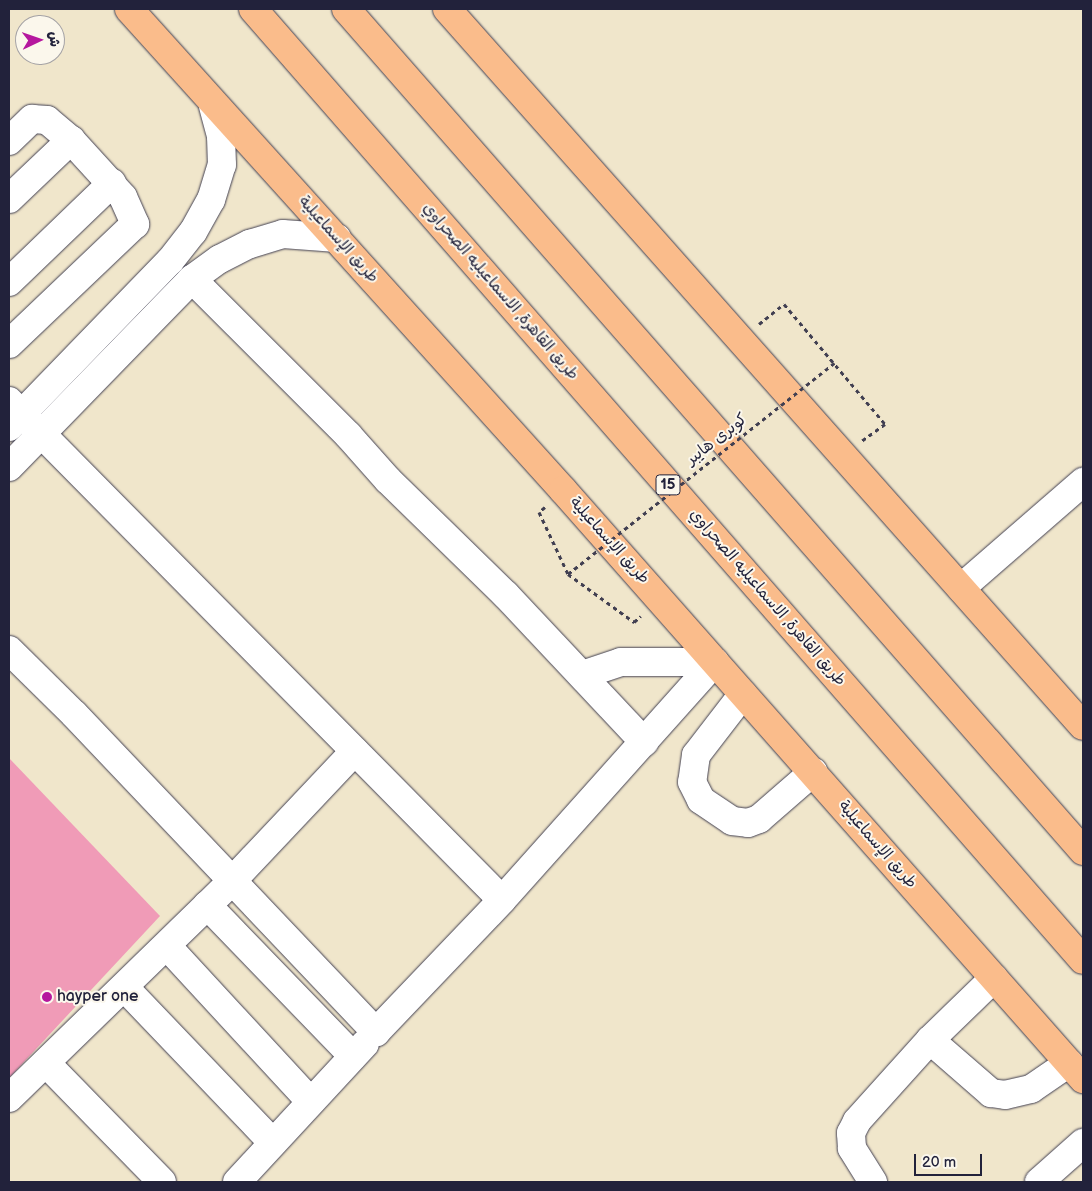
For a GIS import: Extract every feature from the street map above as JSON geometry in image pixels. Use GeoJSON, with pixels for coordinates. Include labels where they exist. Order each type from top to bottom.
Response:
{"type":"FeatureCollection","features":[{"type":"Feature","properties":{"kind":"main road","name":"طريق الإسماعيلية"},"geometry":{"type":"LineString","coordinates":[[129,9],[214,106],[337,238],[813,772],[1076,1071]]}},
{"type":"Feature","properties":{"kind":"main road","name":"طريق القاهرة, الاسماعيليه الصحراوي"},"geometry":{"type":"LineString","coordinates":[[253,9],[1083,960]]}},
{"type":"Feature","properties":{"kind":"main road"},"geometry":{"type":"LineString","coordinates":[[346,9],[1083,851]]}},
{"type":"Feature","properties":{"kind":"main road"},"geometry":{"type":"LineString","coordinates":[[447,9],[1083,726]]}},
{"type":"Feature","properties":{"kind":"street"},"geometry":{"type":"LineString","coordinates":[[214,106],[221,136],[222,165],[211,200],[193,232],[170,261],[13,414],[42,435],[502,900]]}},
{"type":"Feature","properties":{"kind":"street"},"geometry":{"type":"LineString","coordinates":[[9,141],[32,119],[47,120],[71,140],[112,184],[129,207],[135,227],[9,344]]}},
{"type":"Feature","properties":{"kind":"street"},"geometry":{"type":"LineString","coordinates":[[9,199],[71,140]]}},
{"type":"Feature","properties":{"kind":"street"},"geometry":{"type":"LineString","coordinates":[[9,282],[112,184]]}},
{"type":"Feature","properties":{"kind":"street"},"geometry":{"type":"LineString","coordinates":[[9,467],[192,279],[220,259],[250,244],[283,234],[337,238]]}},
{"type":"Feature","properties":{"kind":"street"},"geometry":{"type":"LineString","coordinates":[[192,279],[582,675],[644,742]]}},
{"type":"Feature","properties":{"kind":"street"},"geometry":{"type":"LineString","coordinates":[[961,588],[1083,482]]}},
{"type":"Feature","properties":{"kind":"street"},"geometry":{"type":"LineString","coordinates":[[9,650],[74,714],[376,1032]]}},
{"type":"Feature","properties":{"kind":"street"},"geometry":{"type":"LineString","coordinates":[[582,675],[621,662],[715,662]]}},
{"type":"Feature","properties":{"kind":"street"},"geometry":{"type":"LineString","coordinates":[[237,1182],[353,1056],[502,900],[715,662]]}},
{"type":"Feature","properties":{"kind":"street"},"geometry":{"type":"LineString","coordinates":[[743,694],[696,755],[692,782],[701,800],[732,822],[748,823],[758,819],[813,772]]}},
{"type":"Feature","properties":{"kind":"street"},"geometry":{"type":"LineString","coordinates":[[9,1098],[125,988],[232,882],[355,751]]}},
{"type":"Feature","properties":{"kind":"street"},"geometry":{"type":"LineString","coordinates":[[207,905],[353,1056]]}},
{"type":"Feature","properties":{"kind":"street"},"geometry":{"type":"LineString","coordinates":[[167,946],[311,1102]]}},
{"type":"Feature","properties":{"kind":"street"},"geometry":{"type":"LineString","coordinates":[[873,1182],[852,1148],[851,1133],[857,1121],[930,1040],[994,978]]}},
{"type":"Feature","properties":{"kind":"street"},"geometry":{"type":"LineString","coordinates":[[125,988],[273,1143]]}},
{"type":"Feature","properties":{"kind":"street"},"geometry":{"type":"LineString","coordinates":[[930,1040],[991,1092],[1005,1095],[1031,1089],[1076,1071]]}},
{"type":"Feature","properties":{"kind":"street"},"geometry":{"type":"LineString","coordinates":[[46,1063],[162,1182]]}},
{"type":"Feature","properties":{"kind":"street"},"geometry":{"type":"LineString","coordinates":[[1039,1182],[1083,1142]]}},
{"type":"Feature","properties":{"kind":"path"},"geometry":{"type":"LineString","coordinates":[[740,338],[784,304],[885,424]]}},
{"type":"Feature","properties":{"kind":"path","name":"كوبرى هايبر"},"geometry":{"type":"LineString","coordinates":[[568,574],[834,363]]}},
{"type":"Feature","properties":{"kind":"path"},"geometry":{"type":"LineString","coordinates":[[539,512],[568,574],[634,622]]}},
{"type":"Feature","properties":{"kind":"building","name":"hayper one"},"geometry":{"type":"Polygon","coordinates":[[[9,758],[160,916],[9,1078],[9,758]]]}},
{"type":"Feature","properties":{"kind":"place","name":"hayper one"},"geometry":{"type":"Point","coordinates":[47,997]}}]}
